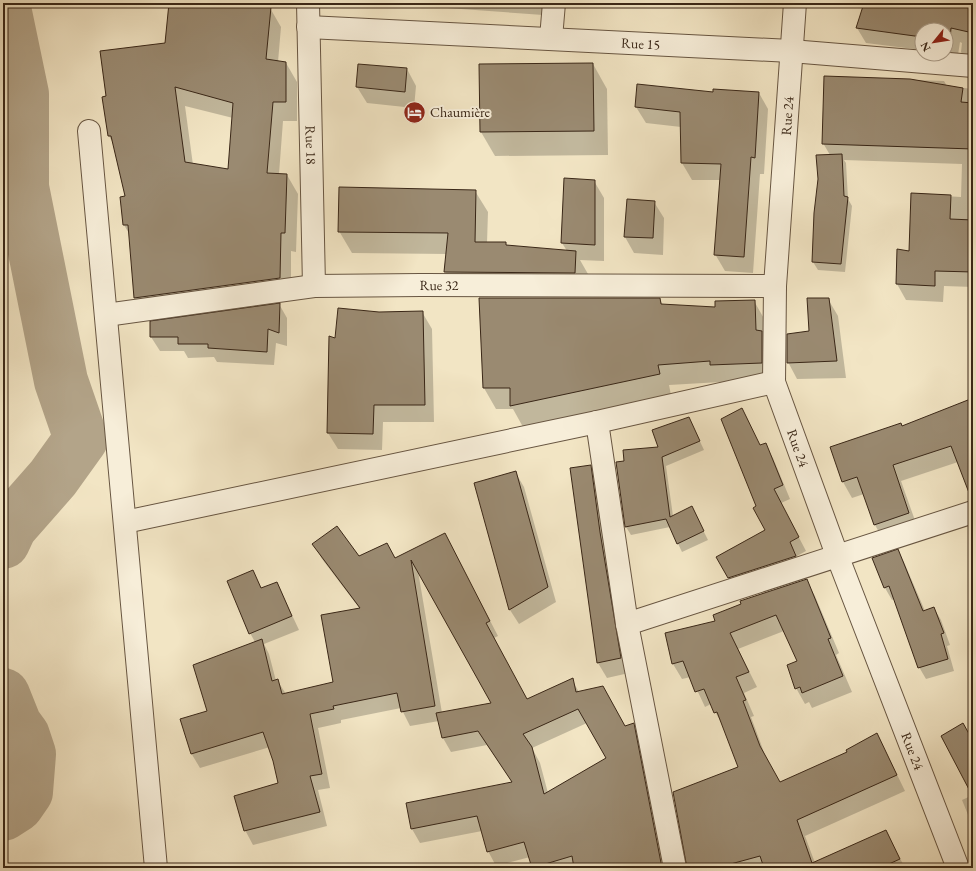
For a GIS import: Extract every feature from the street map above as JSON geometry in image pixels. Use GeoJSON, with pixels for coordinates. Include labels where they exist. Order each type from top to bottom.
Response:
{"type":"FeatureCollection","features":[{"type":"Feature","properties":{"kind":"street","name":"Rue 18"},"geometry":{"type":"LineString","coordinates":[[308,3],[314,286]]}},
{"type":"Feature","properties":{"kind":"street"},"geometry":{"type":"LineString","coordinates":[[551,38],[554,3]]}},
{"type":"Feature","properties":{"kind":"street","name":"Rue 24"},"geometry":{"type":"LineString","coordinates":[[795,3],[775,286],[774,382],[837,555],[958,868]]}},
{"type":"Feature","properties":{"kind":"street","name":"Rue 15"},"geometry":{"type":"LineString","coordinates":[[308,27],[791,51],[973,66]]}},
{"type":"Feature","properties":{"kind":"street"},"geometry":{"type":"LineString","coordinates":[[89,131],[156,868]]}},
{"type":"Feature","properties":{"kind":"street","name":"Rue 32"},"geometry":{"type":"LineString","coordinates":[[106,315],[314,286],[775,286]]}},
{"type":"Feature","properties":{"kind":"street"},"geometry":{"type":"LineString","coordinates":[[125,522],[598,422],[774,382]]}},
{"type":"Feature","properties":{"kind":"street"},"geometry":{"type":"LineString","coordinates":[[598,422],[627,624],[675,868]]}},
{"type":"Feature","properties":{"kind":"street"},"geometry":{"type":"LineString","coordinates":[[627,624],[973,512]]}},
{"type":"Feature","properties":{"kind":"building"},"geometry":{"type":"Polygon","coordinates":[[[169,3],[235,3],[271,7],[266,59],[286,62],[286,102],[273,102],[267,173],[287,174],[285,233],[281,233],[280,278],[134,298],[128,225],[123,225],[120,197],[125,196],[111,136],[108,136],[102,97],[106,96],[100,51],[165,43],[169,3]],[[175,87],[185,162],[228,169],[233,103],[175,87]]]}},
{"type":"Feature","properties":{"kind":"building"},"geometry":{"type":"Polygon","coordinates":[[[864,3],[973,3],[973,33],[954,29],[954,22],[914,22],[914,36],[856,28],[864,3]]]}},
{"type":"Feature","properties":{"kind":"building"},"geometry":{"type":"Polygon","coordinates":[[[593,63],[594,131],[480,132],[479,64],[593,63]]]}},
{"type":"Feature","properties":{"kind":"building"},"geometry":{"type":"Polygon","coordinates":[[[358,64],[407,68],[405,92],[356,87],[358,64]]]}},
{"type":"Feature","properties":{"kind":"building"},"geometry":{"type":"Polygon","coordinates":[[[824,76],[910,79],[963,88],[961,102],[973,103],[973,149],[822,144],[824,76]]]}},
{"type":"Feature","properties":{"kind":"building"},"geometry":{"type":"Polygon","coordinates":[[[637,84],[713,92],[713,89],[759,92],[755,158],[751,157],[744,257],[714,255],[721,164],[681,163],[680,112],[635,107],[637,84]]]}},
{"type":"Feature","properties":{"kind":"building"},"geometry":{"type":"Polygon","coordinates":[[[842,154],[844,196],[848,197],[841,264],[812,262],[814,213],[818,179],[816,155],[842,154]]]}},
{"type":"Feature","properties":{"kind":"building"},"geometry":{"type":"Polygon","coordinates":[[[564,178],[595,180],[595,245],[561,243],[564,178]]]}},
{"type":"Feature","properties":{"kind":"building"},"geometry":{"type":"Polygon","coordinates":[[[339,187],[476,190],[475,242],[506,242],[506,245],[576,251],[575,273],[444,272],[448,233],[338,232],[339,187]]]}},
{"type":"Feature","properties":{"kind":"building"},"geometry":{"type":"Polygon","coordinates":[[[911,193],[951,195],[950,219],[973,220],[973,272],[935,271],[935,286],[896,284],[897,249],[909,251],[911,193]]]}},
{"type":"Feature","properties":{"kind":"building"},"geometry":{"type":"Polygon","coordinates":[[[627,199],[655,201],[653,238],[624,237],[627,199]]]}},
{"type":"Feature","properties":{"kind":"building"},"geometry":{"type":"Polygon","coordinates":[[[479,298],[660,298],[661,304],[715,307],[715,301],[755,300],[756,330],[762,331],[762,363],[710,365],[710,361],[658,365],[660,374],[510,406],[510,388],[483,388],[479,298]]]}},
{"type":"Feature","properties":{"kind":"building"},"geometry":{"type":"Polygon","coordinates":[[[807,298],[829,298],[837,361],[787,363],[787,334],[809,331],[807,298]]]}},
{"type":"Feature","properties":{"kind":"building"},"geometry":{"type":"Polygon","coordinates":[[[280,303],[279,333],[268,329],[267,352],[208,348],[208,344],[178,344],[178,337],[150,337],[150,321],[280,303]]]}},
{"type":"Feature","properties":{"kind":"building"},"geometry":{"type":"Polygon","coordinates":[[[338,308],[379,312],[423,311],[425,405],[374,405],[373,434],[327,433],[329,336],[335,338],[338,308]]]}},
{"type":"Feature","properties":{"kind":"building"},"geometry":{"type":"Polygon","coordinates":[[[973,398],[973,497],[971,498],[951,446],[893,465],[909,513],[874,525],[857,477],[842,482],[830,447],[901,423],[902,426],[973,398]]]}},
{"type":"Feature","properties":{"kind":"building"},"geometry":{"type":"Polygon","coordinates":[[[742,408],[760,445],[766,443],[783,485],[774,489],[799,537],[790,542],[796,556],[728,578],[716,557],[765,530],[753,508],[756,506],[721,419],[742,408]]]}},
{"type":"Feature","properties":{"kind":"building"},"geometry":{"type":"Polygon","coordinates":[[[689,417],[700,441],[662,457],[670,517],[692,506],[704,531],[677,544],[666,519],[625,527],[616,462],[624,461],[623,450],[658,447],[652,430],[689,417]]]}},
{"type":"Feature","properties":{"kind":"building"},"geometry":{"type":"Polygon","coordinates":[[[591,465],[600,532],[621,658],[597,663],[570,468],[591,465]]]}},
{"type":"Feature","properties":{"kind":"building"},"geometry":{"type":"Polygon","coordinates":[[[516,471],[548,587],[509,610],[474,483],[516,471]]]}},
{"type":"Feature","properties":{"kind":"building"},"geometry":{"type":"Polygon","coordinates":[[[337,526],[359,556],[387,543],[395,558],[445,533],[490,621],[486,623],[527,699],[573,678],[576,692],[603,686],[625,726],[634,723],[662,868],[574,868],[572,856],[532,868],[524,842],[487,852],[477,816],[411,829],[406,803],[512,782],[478,731],[442,738],[436,713],[491,703],[411,560],[435,706],[401,712],[397,693],[333,706],[334,709],[310,714],[322,774],[310,776],[320,812],[244,831],[234,796],[278,783],[273,761],[263,732],[191,754],[180,719],[207,711],[193,665],[262,639],[272,681],[278,679],[282,694],[333,682],[321,615],[360,608],[312,544],[337,526]],[[578,709],[523,734],[532,747],[544,794],[606,758],[578,709]]]}},
{"type":"Feature","properties":{"kind":"building"},"geometry":{"type":"Polygon","coordinates":[[[898,549],[923,611],[934,607],[944,633],[941,634],[948,659],[918,668],[889,586],[884,588],[872,558],[898,549]]]}},
{"type":"Feature","properties":{"kind":"building"},"geometry":{"type":"Polygon","coordinates":[[[253,570],[261,588],[277,582],[292,616],[249,634],[227,581],[253,570]]]}},
{"type":"Feature","properties":{"kind":"building"},"geometry":{"type":"Polygon","coordinates":[[[807,579],[831,638],[828,639],[843,676],[802,693],[800,687],[795,689],[787,665],[797,661],[776,615],[730,633],[749,672],[736,677],[746,700],[743,701],[760,746],[780,782],[847,752],[846,750],[877,733],[897,775],[797,820],[812,863],[886,830],[900,859],[880,868],[764,868],[760,856],[716,868],[687,868],[673,792],[738,767],[717,712],[714,713],[704,689],[695,692],[683,661],[672,664],[665,633],[715,621],[713,615],[741,604],[740,601],[807,579]]]}},
{"type":"Feature","properties":{"kind":"building"},"geometry":{"type":"Polygon","coordinates":[[[963,723],[973,741],[973,797],[941,736],[963,723]]]}},
{"type":"Feature","properties":{"kind":"waterway"},"geometry":{"type":"LineString","coordinates":[[3,3],[22,94],[22,187],[61,381],[81,439],[53,478],[10,527],[3,542]]}},
{"type":"Feature","properties":{"kind":"waterway"},"geometry":{"type":"LineString","coordinates":[[3,695],[15,725],[23,736],[29,754],[26,792],[17,805],[3,814]]}},
{"type":"Feature","properties":{"kind":"place","name":"Chaumière"},"geometry":{"type":"Point","coordinates":[415,112]}}]}
